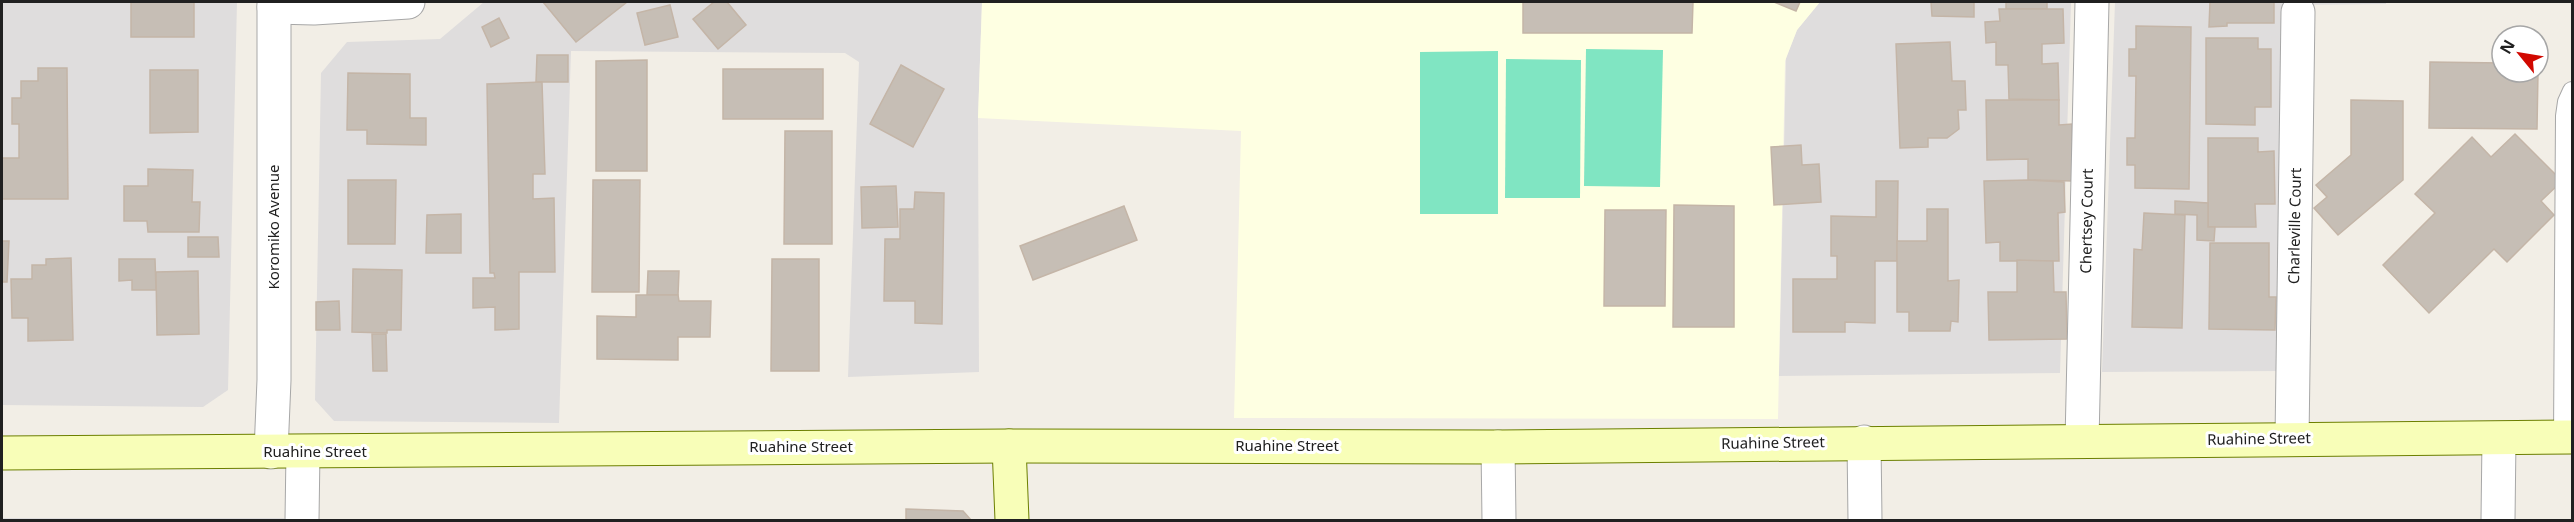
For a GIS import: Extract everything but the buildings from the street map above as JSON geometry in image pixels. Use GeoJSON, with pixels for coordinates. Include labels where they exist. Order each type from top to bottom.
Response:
{"type":"FeatureCollection","features":[{"type":"Feature","properties":{"kind":"main road","name":"Ruahine Street"},"geometry":{"type":"LineString","coordinates":[[2,453],[1009,446],[1498,447],[2568,437]]}},
{"type":"Feature","properties":{"kind":"main road"},"geometry":{"type":"LineString","coordinates":[[1009,446],[1012,520]]}},
{"type":"Feature","properties":{"kind":"street"},"geometry":{"type":"LineString","coordinates":[[274,4],[314,8],[408,2]]}},
{"type":"Feature","properties":{"kind":"street","name":"Chertsey Court"},"geometry":{"type":"LineString","coordinates":[[2082,441],[2092,2]]}},
{"type":"Feature","properties":{"kind":"street","name":"Koromiko Avenue"},"geometry":{"type":"LineString","coordinates":[[274,4],[274,380],[302,520]]}},
{"type":"Feature","properties":{"kind":"street","name":"Charleville Court"},"geometry":{"type":"LineString","coordinates":[[2292,439],[2298,12]]}},
{"type":"Feature","properties":{"kind":"street"},"geometry":{"type":"LineString","coordinates":[[2498,520],[2499,439]]}},
{"type":"Feature","properties":{"kind":"street"},"geometry":{"type":"LineString","coordinates":[[1864,442],[1865,520]]}},
{"type":"Feature","properties":{"kind":"street"},"geometry":{"type":"LineString","coordinates":[[1498,447],[1499,520]]}},
{"type":"Feature","properties":{"kind":"lane"},"geometry":{"type":"LineString","coordinates":[[2568,437],[2565,116],[2567,102],[2572,91]]}},
{"type":"Feature","properties":{"kind":"shaded area"},"geometry":{"type":"Polygon","coordinates":[[[2,2],[237,2],[228,390],[203,407],[2,405],[2,2]]]}},
{"type":"Feature","properties":{"kind":"shaded area"},"geometry":{"type":"Polygon","coordinates":[[[484,2],[982,2],[978,118],[979,372],[848,377],[859,62],[845,53],[571,51],[559,423],[334,421],[315,400],[321,73],[347,42],[440,39],[484,2]]]}},
{"type":"Feature","properties":{"kind":"shaded area"},"geometry":{"type":"Polygon","coordinates":[[[982,2],[1820,2],[1797,30],[1785,61],[1778,419],[1234,418],[1241,131],[978,118],[982,2]]]}},
{"type":"Feature","properties":{"kind":"shaded area"},"geometry":{"type":"Polygon","coordinates":[[[1820,2],[2071,2],[2060,373],[1779,376],[1786,58],[1797,30],[1820,2]]]}},
{"type":"Feature","properties":{"kind":"shaded area"},"geometry":{"type":"Polygon","coordinates":[[[2115,2],[2386,2],[2386,4],[2285,5],[2282,371],[2102,372],[2115,2]]]}},
{"type":"Feature","properties":{"kind":"shaded area"},"geometry":{"type":"Polygon","coordinates":[[[2,518],[284,518],[284,520],[2,520],[2,518]]]}},
{"type":"Feature","properties":{"kind":"green space"},"geometry":{"type":"Polygon","coordinates":[[[1586,49],[1663,50],[1660,187],[1584,186],[1586,49]]]}},
{"type":"Feature","properties":{"kind":"green space"},"geometry":{"type":"Polygon","coordinates":[[[1498,51],[1498,214],[1420,214],[1420,52],[1498,51]]]}},
{"type":"Feature","properties":{"kind":"green space"},"geometry":{"type":"Polygon","coordinates":[[[1506,59],[1581,60],[1580,198],[1505,198],[1506,59]]]}}]}
